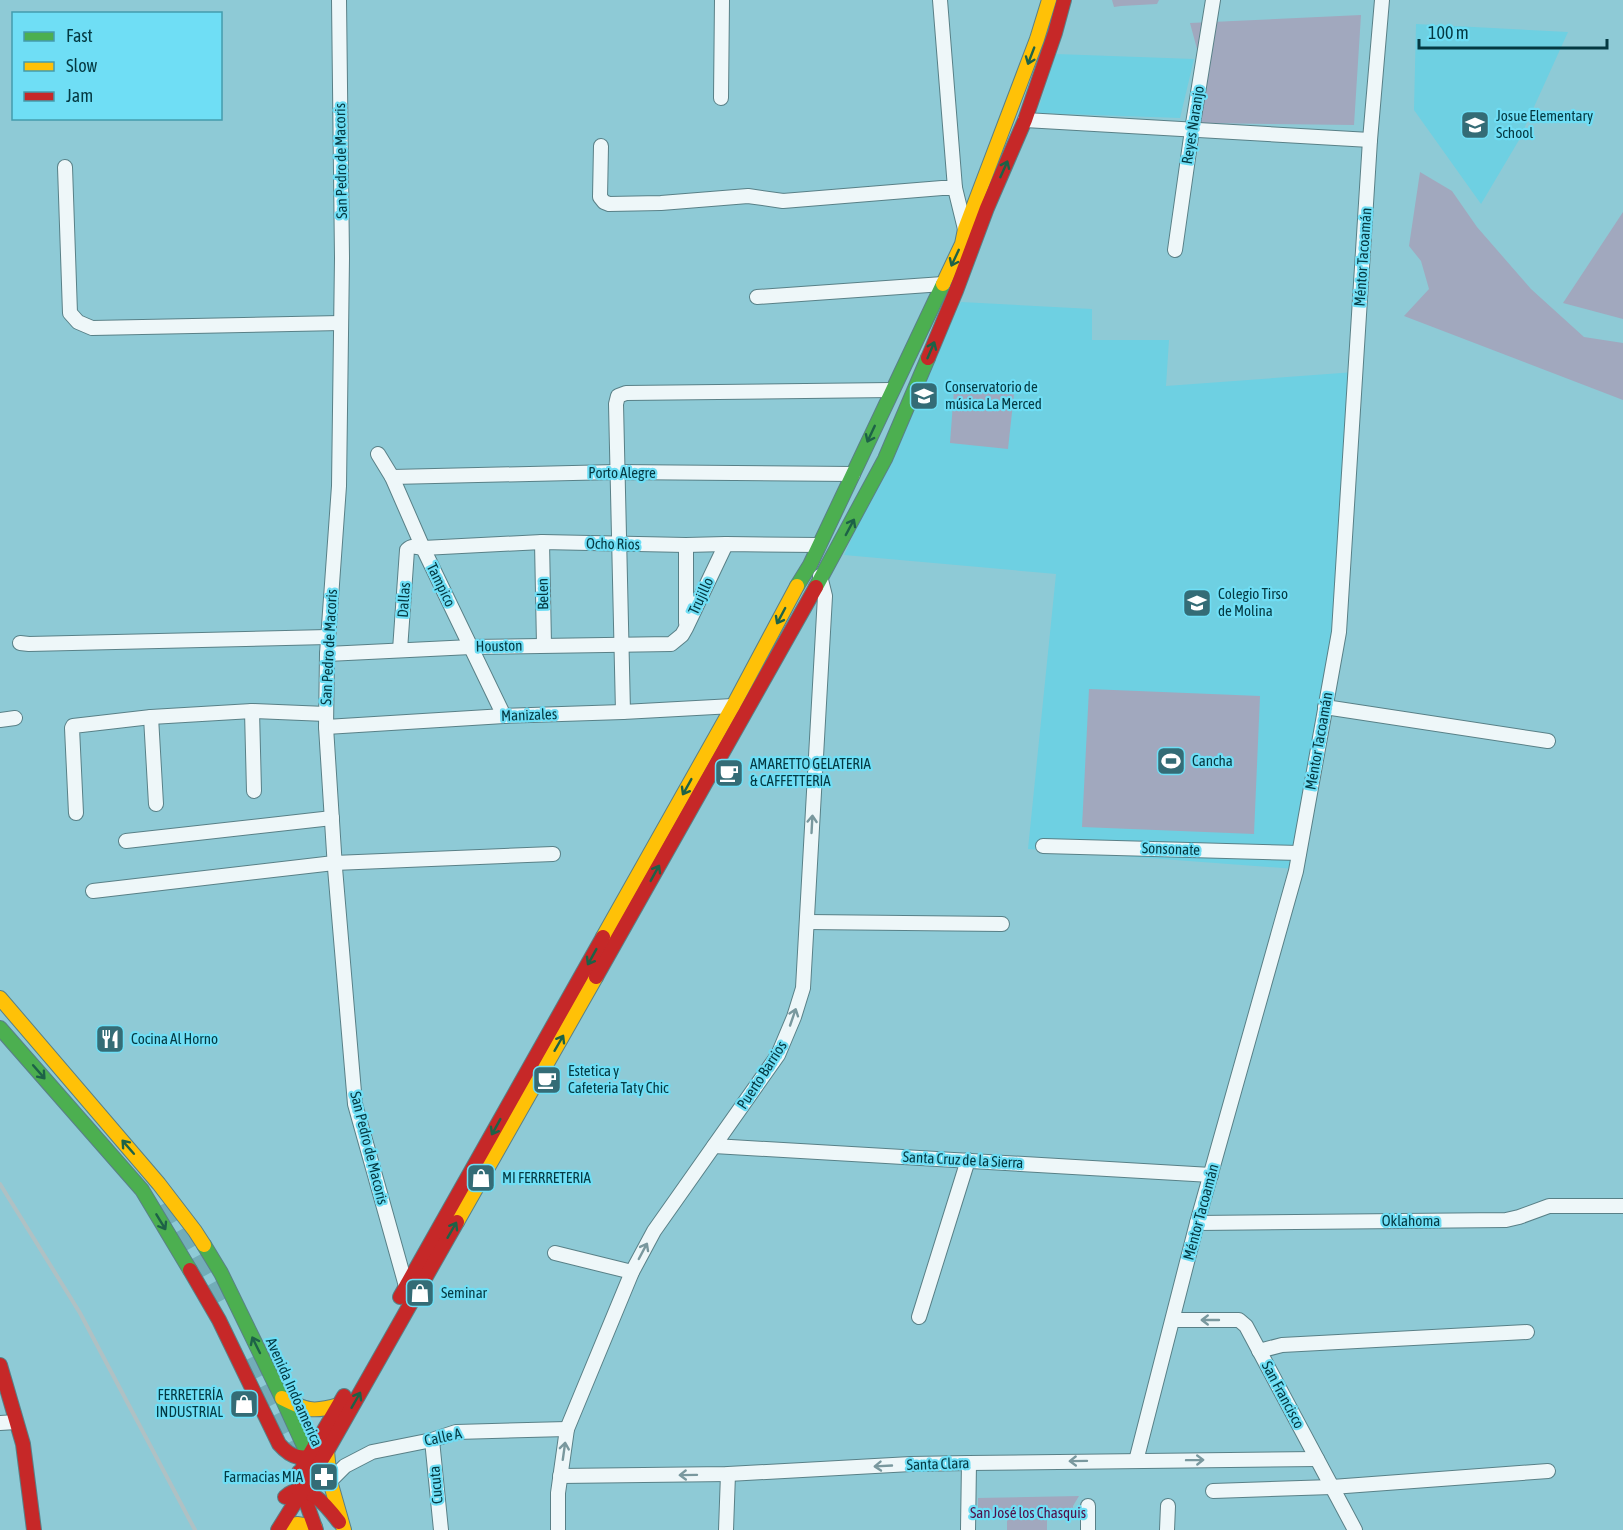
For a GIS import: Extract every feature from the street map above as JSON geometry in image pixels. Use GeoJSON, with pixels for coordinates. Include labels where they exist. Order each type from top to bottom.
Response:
{"type":"FeatureCollection","features":[{"type":"Feature","properties":{"kind":"street","name":"San Pedro de Macoris"},"geometry":{"type":"LineString","coordinates":[[339,0],[342,258],[339,486],[327,654],[326,721],[334,863],[355,1104],[406,1286]]}},
{"type":"Feature","properties":{"kind":"street"},"geometry":{"type":"LineString","coordinates":[[721,98],[722,0]]}},
{"type":"Feature","properties":{"kind":"street"},"geometry":{"type":"LineString","coordinates":[[940,0],[955,188],[965,229]]}},
{"type":"Feature","properties":{"kind":"street"},"geometry":{"type":"LineString","coordinates":[[274,1530],[285,1497],[298,1472],[339,1405],[810,565],[962,244],[965,229],[1037,39],[1049,0]]}},
{"type":"Feature","properties":{"kind":"street"},"geometry":{"type":"LineString","coordinates":[[274,1530],[304,1491],[327,1451],[636,908],[867,495],[885,459],[956,291],[987,208],[1025,120],[1064,0]]}},
{"type":"Feature","properties":{"kind":"street","name":"Reyes Naranjo"},"geometry":{"type":"LineString","coordinates":[[1175,250],[1213,0]]}},
{"type":"Feature","properties":{"kind":"street","name":"Méntor Tacoamán"},"geometry":{"type":"LineString","coordinates":[[1136,1461],[1197,1223],[1296,871],[1339,632],[1370,140],[1382,0]]}},
{"type":"Feature","properties":{"kind":"street"},"geometry":{"type":"LineString","coordinates":[[1025,120],[1370,140]]}},
{"type":"Feature","properties":{"kind":"street"},"geometry":{"type":"LineString","coordinates":[[601,146],[600,197],[609,204],[661,203],[748,196],[783,201],[955,188]]}},
{"type":"Feature","properties":{"kind":"street"},"geometry":{"type":"LineString","coordinates":[[65,167],[70,313],[78,322],[92,328],[341,323]]}},
{"type":"Feature","properties":{"kind":"street"},"geometry":{"type":"LineString","coordinates":[[757,297],[943,284]]}},
{"type":"Feature","properties":{"kind":"street"},"geometry":{"type":"LineString","coordinates":[[623,712],[620,544],[616,472],[618,396],[626,393],[892,390]]}},
{"type":"Feature","properties":{"kind":"street","name":"Tampico"},"geometry":{"type":"LineString","coordinates":[[378,454],[392,477],[423,548],[504,716]]}},
{"type":"Feature","properties":{"kind":"street","name":"Porto Alegre"},"geometry":{"type":"LineString","coordinates":[[392,477],[616,472],[853,474]]}},
{"type":"Feature","properties":{"kind":"street","name":"Ocho Rios"},"geometry":{"type":"LineString","coordinates":[[407,550],[414,546],[423,548],[542,543],[819,545]]}},
{"type":"Feature","properties":{"kind":"street","name":"Belen"},"geometry":{"type":"LineString","coordinates":[[542,543],[544,645]]}},
{"type":"Feature","properties":{"kind":"street","name":"Trujillo"},"geometry":{"type":"LineString","coordinates":[[671,644],[682,635],[686,628],[726,544]]}},
{"type":"Feature","properties":{"kind":"street"},"geometry":{"type":"LineString","coordinates":[[686,545],[686,628]]}},
{"type":"Feature","properties":{"kind":"street","name":"Dallas"},"geometry":{"type":"LineString","coordinates":[[400,650],[407,550]]}},
{"type":"Feature","properties":{"kind":"street"},"geometry":{"type":"LineString","coordinates":[[810,565],[821,578]]}},
{"type":"Feature","properties":{"kind":"street","name":"Puerto Barrios"},"geometry":{"type":"LineString","coordinates":[[558,1530],[560,1476],[567,1429],[632,1272],[654,1231],[778,1055],[803,988],[825,596],[821,578]]}},
{"type":"Feature","properties":{"kind":"street"},"geometry":{"type":"LineString","coordinates":[[20,643],[328,637]]}},
{"type":"Feature","properties":{"kind":"street","name":"Houston"},"geometry":{"type":"LineString","coordinates":[[327,654],[471,647],[671,644]]}},
{"type":"Feature","properties":{"kind":"street","name":"Manizales"},"geometry":{"type":"LineString","coordinates":[[76,813],[73,726],[151,717],[252,711],[326,721],[623,712],[733,706]]}},
{"type":"Feature","properties":{"kind":"street"},"geometry":{"type":"LineString","coordinates":[[1325,707],[1548,741]]}},
{"type":"Feature","properties":{"kind":"street"},"geometry":{"type":"LineString","coordinates":[[252,711],[254,791]]}},
{"type":"Feature","properties":{"kind":"street"},"geometry":{"type":"LineString","coordinates":[[151,717],[156,804]]}},
{"type":"Feature","properties":{"kind":"street"},"geometry":{"type":"LineString","coordinates":[[0,720],[15,718]]}},
{"type":"Feature","properties":{"kind":"street"},"geometry":{"type":"LineString","coordinates":[[126,841],[332,818]]}},
{"type":"Feature","properties":{"kind":"street","name":"Sonsonate"},"geometry":{"type":"LineString","coordinates":[[1043,846],[1299,853]]}},
{"type":"Feature","properties":{"kind":"street"},"geometry":{"type":"LineString","coordinates":[[93,891],[334,863],[553,854]]}},
{"type":"Feature","properties":{"kind":"street"},"geometry":{"type":"LineString","coordinates":[[807,922],[1002,924]]}},
{"type":"Feature","properties":{"kind":"street","name":"Avenida Indoamerica"},"geometry":{"type":"LineString","coordinates":[[0,998],[159,1184],[195,1231],[221,1273],[308,1457],[297,1458],[279,1444]]}},
{"type":"Feature","properties":{"kind":"street"},"geometry":{"type":"LineString","coordinates":[[0,1028],[142,1190],[219,1320],[279,1444],[284,1472],[285,1497]]}},
{"type":"Feature","properties":{"kind":"street","name":"Santa Cruz de la Sierra"},"geometry":{"type":"LineString","coordinates":[[714,1146],[1212,1176]]}},
{"type":"Feature","properties":{"kind":"street"},"geometry":{"type":"LineString","coordinates":[[919,1317],[968,1160]]}},
{"type":"Feature","properties":{"kind":"street","name":"Oklahoma"},"geometry":{"type":"LineString","coordinates":[[1197,1223],[1506,1220],[1520,1218],[1549,1206],[1623,1206]]}},
{"type":"Feature","properties":{"kind":"street"},"geometry":{"type":"LineString","coordinates":[[555,1253],[632,1272]]}},
{"type":"Feature","properties":{"kind":"street","name":"San Francisco"},"geometry":{"type":"LineString","coordinates":[[1173,1320],[1239,1320],[1246,1326],[1355,1530]]}},
{"type":"Feature","properties":{"kind":"street"},"geometry":{"type":"LineString","coordinates":[[1259,1351],[1282,1345],[1527,1332]]}},
{"type":"Feature","properties":{"kind":"street"},"geometry":{"type":"LineString","coordinates":[[0,1365],[23,1443],[34,1530]]}},
{"type":"Feature","properties":{"kind":"street"},"geometry":{"type":"LineString","coordinates":[[282,1398],[301,1408],[317,1412],[339,1405]]}},
{"type":"Feature","properties":{"kind":"street"},"geometry":{"type":"LineString","coordinates":[[0,1423],[16,1422]]}},
{"type":"Feature","properties":{"kind":"street","name":"Calle A"},"geometry":{"type":"LineString","coordinates":[[330,1481],[345,1466],[372,1452],[432,1440],[456,1432],[567,1429]]}},
{"type":"Feature","properties":{"kind":"street","name":"Cucuta"},"geometry":{"type":"LineString","coordinates":[[432,1440],[441,1530]]}},
{"type":"Feature","properties":{"kind":"street"},"geometry":{"type":"LineString","coordinates":[[308,1457],[327,1451]]}},
{"type":"Feature","properties":{"kind":"street"},"geometry":{"type":"LineString","coordinates":[[327,1451],[330,1481],[343,1528]]}},
{"type":"Feature","properties":{"kind":"street"},"geometry":{"type":"LineString","coordinates":[[308,1457],[315,1471]]}},
{"type":"Feature","properties":{"kind":"street","name":"Santa Clara"},"geometry":{"type":"LineString","coordinates":[[560,1476],[728,1474],[911,1464],[1317,1459]]}},
{"type":"Feature","properties":{"kind":"street"},"geometry":{"type":"LineString","coordinates":[[968,1530],[969,1463]]}},
{"type":"Feature","properties":{"kind":"street"},"geometry":{"type":"LineString","coordinates":[[1213,1491],[1332,1487],[1548,1471]]}},
{"type":"Feature","properties":{"kind":"street"},"geometry":{"type":"LineString","coordinates":[[298,1472],[300,1485],[316,1529]]}},
{"type":"Feature","properties":{"kind":"street"},"geometry":{"type":"LineString","coordinates":[[726,1530],[728,1474]]}},
{"type":"Feature","properties":{"kind":"street"},"geometry":{"type":"LineString","coordinates":[[285,1497],[292,1491],[304,1491],[326,1506],[343,1528]]}},
{"type":"Feature","properties":{"kind":"street"},"geometry":{"type":"LineString","coordinates":[[1088,1506],[1088,1530]]}},
{"type":"Feature","properties":{"kind":"street"},"geometry":{"type":"LineString","coordinates":[[1167,1530],[1168,1506]]}},
{"type":"Feature","properties":{"kind":"street"},"geometry":{"type":"LineString","coordinates":[[274,1530],[292,1523],[301,1523],[316,1529]]}},
{"type":"Feature","properties":{"kind":"shaded area","name":"Josue Elementary School"},"geometry":{"type":"Polygon","coordinates":[[[1416,24],[1568,32],[1519,140],[1481,204],[1414,110],[1416,24]]]}},
{"type":"Feature","properties":{"kind":"shaded area"},"geometry":{"type":"Polygon","coordinates":[[[1056,54],[1194,59],[1180,118],[1037,113],[1056,54]]]}},
{"type":"Feature","properties":{"kind":"shaded area","name":"Colegio Tirso de Molina"},"geometry":{"type":"Polygon","coordinates":[[[961,302],[1092,309],[1092,340],[1169,340],[1166,386],[1355,372],[1339,632],[1296,869],[1028,849],[1056,574],[844,555],[961,302]]]}},
{"type":"Feature","properties":{"kind":"green space"},"geometry":{"type":"Polygon","coordinates":[[[1112,0],[1159,0],[1157,4],[1114,7],[1112,0]]]}},
{"type":"Feature","properties":{"kind":"green space"},"geometry":{"type":"Polygon","coordinates":[[[1361,15],[1354,125],[1195,123],[1204,75],[1190,23],[1361,15]]]}},
{"type":"Feature","properties":{"kind":"green space"},"geometry":{"type":"Polygon","coordinates":[[[1420,172],[1452,191],[1477,227],[1531,289],[1584,337],[1623,343],[1623,400],[1404,316],[1429,289],[1421,261],[1409,246],[1420,172]]]}},
{"type":"Feature","properties":{"kind":"green space"},"geometry":{"type":"Polygon","coordinates":[[[1623,212],[1623,319],[1563,303],[1623,212]]]}},
{"type":"Feature","properties":{"kind":"green space"},"geometry":{"type":"Polygon","coordinates":[[[954,390],[1014,394],[1008,449],[950,443],[954,390]]]}},
{"type":"Feature","properties":{"kind":"green space","name":"Cancha"},"geometry":{"type":"Polygon","coordinates":[[[1089,689],[1260,696],[1254,834],[1082,827],[1089,689]]]}},
{"type":"Feature","properties":{"kind":"green space","name":"San José los Chasquis"},"geometry":{"type":"Polygon","coordinates":[[[1079,1496],[1073,1506],[1077,1512],[1047,1512],[1047,1530],[1007,1530],[1007,1513],[978,1511],[978,1498],[1079,1496]]]}},
{"type":"Feature","properties":{"kind":"tunnel"},"geometry":{"type":"LineString","coordinates":[[165,1203],[219,1302]]}},
{"type":"Feature","properties":{"kind":"tunnel"},"geometry":{"type":"LineString","coordinates":[[248,1359],[298,1457]]}},
{"type":"Feature","properties":{"kind":"railway"},"geometry":{"type":"LineString","coordinates":[[0,1184],[80,1313],[195,1530]]}},
{"type":"Feature","properties":{"kind":"traffic: fast"},"geometry":{"type":"LineString","coordinates":[[797,586],[810,565],[943,284]]}},
{"type":"Feature","properties":{"kind":"traffic: fast"},"geometry":{"type":"LineString","coordinates":[[816,587],[885,459],[928,358]]}},
{"type":"Feature","properties":{"kind":"traffic: fast"},"geometry":{"type":"LineString","coordinates":[[0,1028],[142,1190],[190,1270]]}},
{"type":"Feature","properties":{"kind":"traffic: fast"},"geometry":{"type":"LineString","coordinates":[[204,1245],[221,1273],[314,1468]]}},
{"type":"Feature","properties":{"kind":"traffic: slow"},"geometry":{"type":"LineString","coordinates":[[943,284],[962,244],[965,229],[1037,39],[1049,0]]}},
{"type":"Feature","properties":{"kind":"traffic: slow"},"geometry":{"type":"LineString","coordinates":[[603,937],[733,706],[797,586]]}},
{"type":"Feature","properties":{"kind":"traffic: slow"},"geometry":{"type":"LineString","coordinates":[[457,1222],[596,977]]}},
{"type":"Feature","properties":{"kind":"traffic: slow"},"geometry":{"type":"LineString","coordinates":[[0,998],[159,1184],[204,1245]]}},
{"type":"Feature","properties":{"kind":"traffic: slow"},"geometry":{"type":"LineString","coordinates":[[282,1398],[309,1409],[339,1405]]}},
{"type":"Feature","properties":{"kind":"traffic: slow"},"geometry":{"type":"LineString","coordinates":[[321,1454],[327,1451],[330,1481],[344,1530]]}},
{"type":"Feature","properties":{"kind":"traffic: slow"},"geometry":{"type":"LineString","coordinates":[[279,1529],[297,1524],[315,1527]]}},
{"type":"Feature","properties":{"kind":"traffic: jam"},"geometry":{"type":"LineString","coordinates":[[928,358],[987,208],[1025,120],[1064,0]]}},
{"type":"Feature","properties":{"kind":"traffic: jam"},"geometry":{"type":"LineString","coordinates":[[596,977],[816,587]]}},
{"type":"Feature","properties":{"kind":"traffic: jam"},"geometry":{"type":"LineString","coordinates":[[400,1297],[603,937]]}},
{"type":"Feature","properties":{"kind":"traffic: jam"},"geometry":{"type":"LineString","coordinates":[[278,1530],[327,1451],[457,1222]]}},
{"type":"Feature","properties":{"kind":"traffic: jam"},"geometry":{"type":"LineString","coordinates":[[190,1270],[219,1320],[279,1444],[288,1453],[298,1457],[321,1454]]}},
{"type":"Feature","properties":{"kind":"traffic: jam"},"geometry":{"type":"LineString","coordinates":[[0,1365],[23,1444],[34,1530]]}},
{"type":"Feature","properties":{"kind":"traffic: jam"},"geometry":{"type":"LineString","coordinates":[[303,1466],[344,1396]]}},
{"type":"Feature","properties":{"kind":"traffic: jam"},"geometry":{"type":"LineString","coordinates":[[299,1472],[300,1485],[316,1530]]}},
{"type":"Feature","properties":{"kind":"traffic: jam"},"geometry":{"type":"LineString","coordinates":[[285,1497],[293,1492],[308,1492],[322,1502],[339,1522]]}},
{"type":"Feature","properties":{"kind":"place","name":"Josue Elementary School"},"geometry":{"type":"Point","coordinates":[1475,125]}},
{"type":"Feature","properties":{"kind":"place","name":"Conservatorio de música La Merced"},"geometry":{"type":"Point","coordinates":[924,396]}},
{"type":"Feature","properties":{"kind":"place","name":"Colegio Tirso de Molina"},"geometry":{"type":"Point","coordinates":[1197,603]}},
{"type":"Feature","properties":{"kind":"place","name":"Cancha"},"geometry":{"type":"Point","coordinates":[1171,761]}},
{"type":"Feature","properties":{"kind":"place","name":"AMARETTO GELATERIA & CAFFETTERIA"},"geometry":{"type":"Point","coordinates":[729,773]}},
{"type":"Feature","properties":{"kind":"place","name":"Cocina Al Horno"},"geometry":{"type":"Point","coordinates":[110,1039]}},
{"type":"Feature","properties":{"kind":"place","name":"Estetica y Cafeteria Taty Chic"},"geometry":{"type":"Point","coordinates":[547,1080]}},
{"type":"Feature","properties":{"kind":"place","name":"MI FERRRETERIA"},"geometry":{"type":"Point","coordinates":[481,1178]}},
{"type":"Feature","properties":{"kind":"place","name":"Seminar"},"geometry":{"type":"Point","coordinates":[420,1293]}},
{"type":"Feature","properties":{"kind":"place","name":"FERRETERÍA INDUSTRIAL"},"geometry":{"type":"Point","coordinates":[244,1404]}},
{"type":"Feature","properties":{"kind":"place","name":"Farmacias MIA"},"geometry":{"type":"Point","coordinates":[324,1477]}}]}
